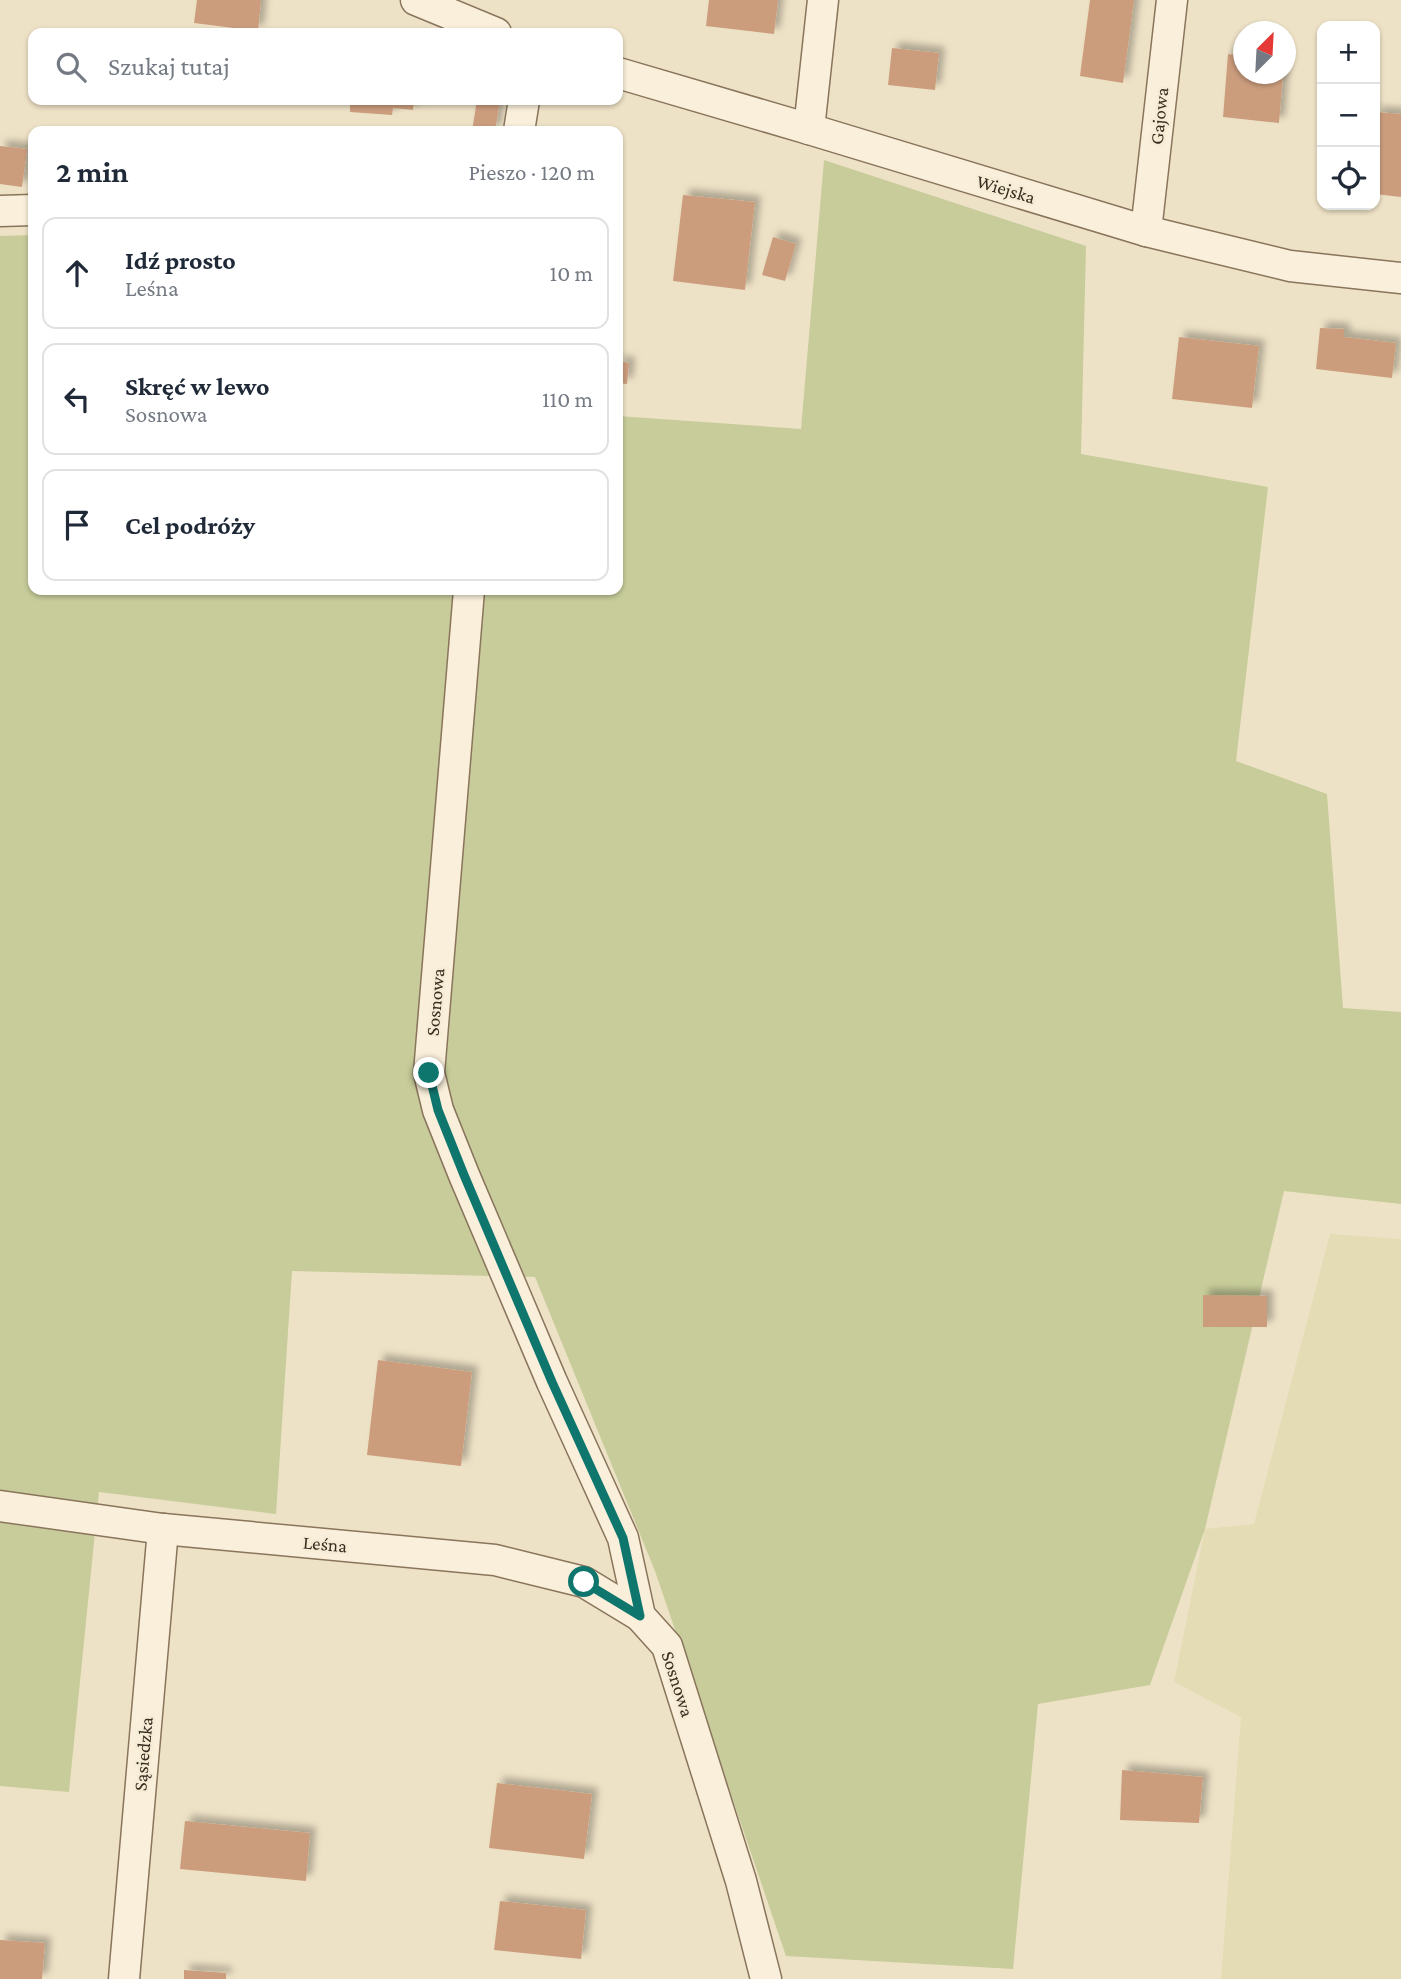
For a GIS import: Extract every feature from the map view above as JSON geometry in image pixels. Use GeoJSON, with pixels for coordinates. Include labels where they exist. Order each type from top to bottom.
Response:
{"type":"FeatureCollection","features":[{"type":"Feature","properties":{"kind":"street"},"geometry":{"type":"LineString","coordinates":[[416,0],[484,28]]}},
{"type":"Feature","properties":{"kind":"street"},"geometry":{"type":"LineString","coordinates":[[809,129],[823,0]]}},
{"type":"Feature","properties":{"kind":"street","name":"Gajowa"},"geometry":{"type":"LineString","coordinates":[[1146,231],[1172,0]]}},
{"type":"Feature","properties":{"kind":"street","name":"Wiejska"},"geometry":{"type":"LineString","coordinates":[[623,74],[1146,231],[1290,266],[1401,278]]}},
{"type":"Feature","properties":{"kind":"street"},"geometry":{"type":"LineString","coordinates":[[520,126],[523,105]]}},
{"type":"Feature","properties":{"kind":"street"},"geometry":{"type":"LineString","coordinates":[[0,211],[28,210]]}},
{"type":"Feature","properties":{"kind":"street","name":"Sosnowa"},"geometry":{"type":"LineString","coordinates":[[469,595],[429,1073],[438,1110],[464,1175],[552,1382],[623,1538],[640,1616],[667,1646],[741,1881],[766,1979]]}},
{"type":"Feature","properties":{"kind":"street","name":"Leśna"},"geometry":{"type":"LineString","coordinates":[[0,1506],[163,1529],[495,1560],[584,1582],[640,1616]]}},
{"type":"Feature","properties":{"kind":"street","name":"Sąsiedzka"},"geometry":{"type":"LineString","coordinates":[[124,1979],[163,1529]]}},
{"type":"Feature","properties":{"kind":"shaded area"},"geometry":{"type":"Polygon","coordinates":[[[1330,1234],[1401,1239],[1401,1979],[1221,1979],[1241,1717],[1174,1682],[1205,1529],[1254,1524],[1330,1234]]]}},
{"type":"Feature","properties":{"kind":"green space"},"geometry":{"type":"Polygon","coordinates":[[[824,160],[1086,246],[1081,454],[1268,487],[1236,761],[1327,794],[1343,1008],[1401,1012],[1401,1204],[1284,1191],[1205,1529],[1150,1685],[1038,1704],[1013,1969],[786,1956],[655,1571],[535,1277],[292,1271],[276,1514],[99,1492],[69,1792],[0,1786],[0,236],[28,235],[28,595],[623,595],[623,416],[801,429],[824,160]]]}},
{"type":"Feature","properties":{"kind":"building"},"geometry":{"type":"Polygon","coordinates":[[[197,0],[261,0],[258,28],[194,23],[197,0]]]}},
{"type":"Feature","properties":{"kind":"building"},"geometry":{"type":"Polygon","coordinates":[[[709,0],[778,0],[774,34],[706,26],[709,0]]]}},
{"type":"Feature","properties":{"kind":"building"},"geometry":{"type":"Polygon","coordinates":[[[1090,0],[1134,0],[1123,83],[1080,76],[1090,0]]]}},
{"type":"Feature","properties":{"kind":"building"},"geometry":{"type":"Polygon","coordinates":[[[892,48],[939,53],[935,90],[888,85],[892,48]]]}},
{"type":"Feature","properties":{"kind":"building"},"geometry":{"type":"Polygon","coordinates":[[[1228,54],[1233,55],[1233,84],[1282,84],[1279,123],[1223,117],[1228,54]]]}},
{"type":"Feature","properties":{"kind":"building"},"geometry":{"type":"Polygon","coordinates":[[[350,105],[414,105],[413,110],[393,108],[392,115],[350,112],[350,105]]]}},
{"type":"Feature","properties":{"kind":"building"},"geometry":{"type":"Polygon","coordinates":[[[476,105],[499,105],[496,126],[473,126],[476,105]]]}},
{"type":"Feature","properties":{"kind":"building"},"geometry":{"type":"Polygon","coordinates":[[[1380,112],[1401,114],[1401,197],[1380,195],[1380,112]]]}},
{"type":"Feature","properties":{"kind":"building"},"geometry":{"type":"Polygon","coordinates":[[[0,146],[27,149],[22,187],[0,184],[0,146]]]}},
{"type":"Feature","properties":{"kind":"building"},"geometry":{"type":"Polygon","coordinates":[[[683,195],[755,202],[745,290],[673,281],[683,195]]]}},
{"type":"Feature","properties":{"kind":"building"},"geometry":{"type":"Polygon","coordinates":[[[773,237],[796,244],[785,281],[762,275],[773,237]]]}},
{"type":"Feature","properties":{"kind":"building"},"geometry":{"type":"Polygon","coordinates":[[[1320,328],[1344,329],[1344,337],[1396,343],[1392,378],[1316,369],[1320,328]]]}},
{"type":"Feature","properties":{"kind":"building"},"geometry":{"type":"Polygon","coordinates":[[[1179,337],[1259,346],[1252,408],[1172,399],[1179,337]]]}},
{"type":"Feature","properties":{"kind":"building"},"geometry":{"type":"Polygon","coordinates":[[[623,362],[629,363],[627,384],[623,384],[623,362]]]}},
{"type":"Feature","properties":{"kind":"building"},"geometry":{"type":"Polygon","coordinates":[[[1203,1295],[1267,1296],[1267,1327],[1203,1327],[1203,1295]]]}},
{"type":"Feature","properties":{"kind":"building"},"geometry":{"type":"Polygon","coordinates":[[[378,1360],[472,1372],[461,1466],[367,1455],[378,1360]]]}},
{"type":"Feature","properties":{"kind":"building"},"geometry":{"type":"Polygon","coordinates":[[[1122,1770],[1203,1777],[1199,1823],[1120,1820],[1122,1770]]]}},
{"type":"Feature","properties":{"kind":"building"},"geometry":{"type":"Polygon","coordinates":[[[497,1783],[592,1794],[584,1859],[489,1848],[497,1783]]]}},
{"type":"Feature","properties":{"kind":"building"},"geometry":{"type":"Polygon","coordinates":[[[185,1821],[310,1833],[306,1881],[180,1869],[185,1821]]]}},
{"type":"Feature","properties":{"kind":"building"},"geometry":{"type":"Polygon","coordinates":[[[500,1901],[586,1910],[581,1959],[494,1950],[500,1901]]]}},
{"type":"Feature","properties":{"kind":"building"},"geometry":{"type":"Polygon","coordinates":[[[0,1940],[45,1943],[42,1979],[0,1979],[0,1940]]]}},
{"type":"Feature","properties":{"kind":"building"},"geometry":{"type":"Polygon","coordinates":[[[184,1970],[226,1973],[226,1979],[184,1979],[184,1970]]]}},
{"type":"Feature","properties":{"kind":"route"},"geometry":{"type":"LineString","coordinates":[[429,1073],[438,1110],[464,1175],[552,1382],[623,1538],[640,1616],[584,1582]]}}]}
